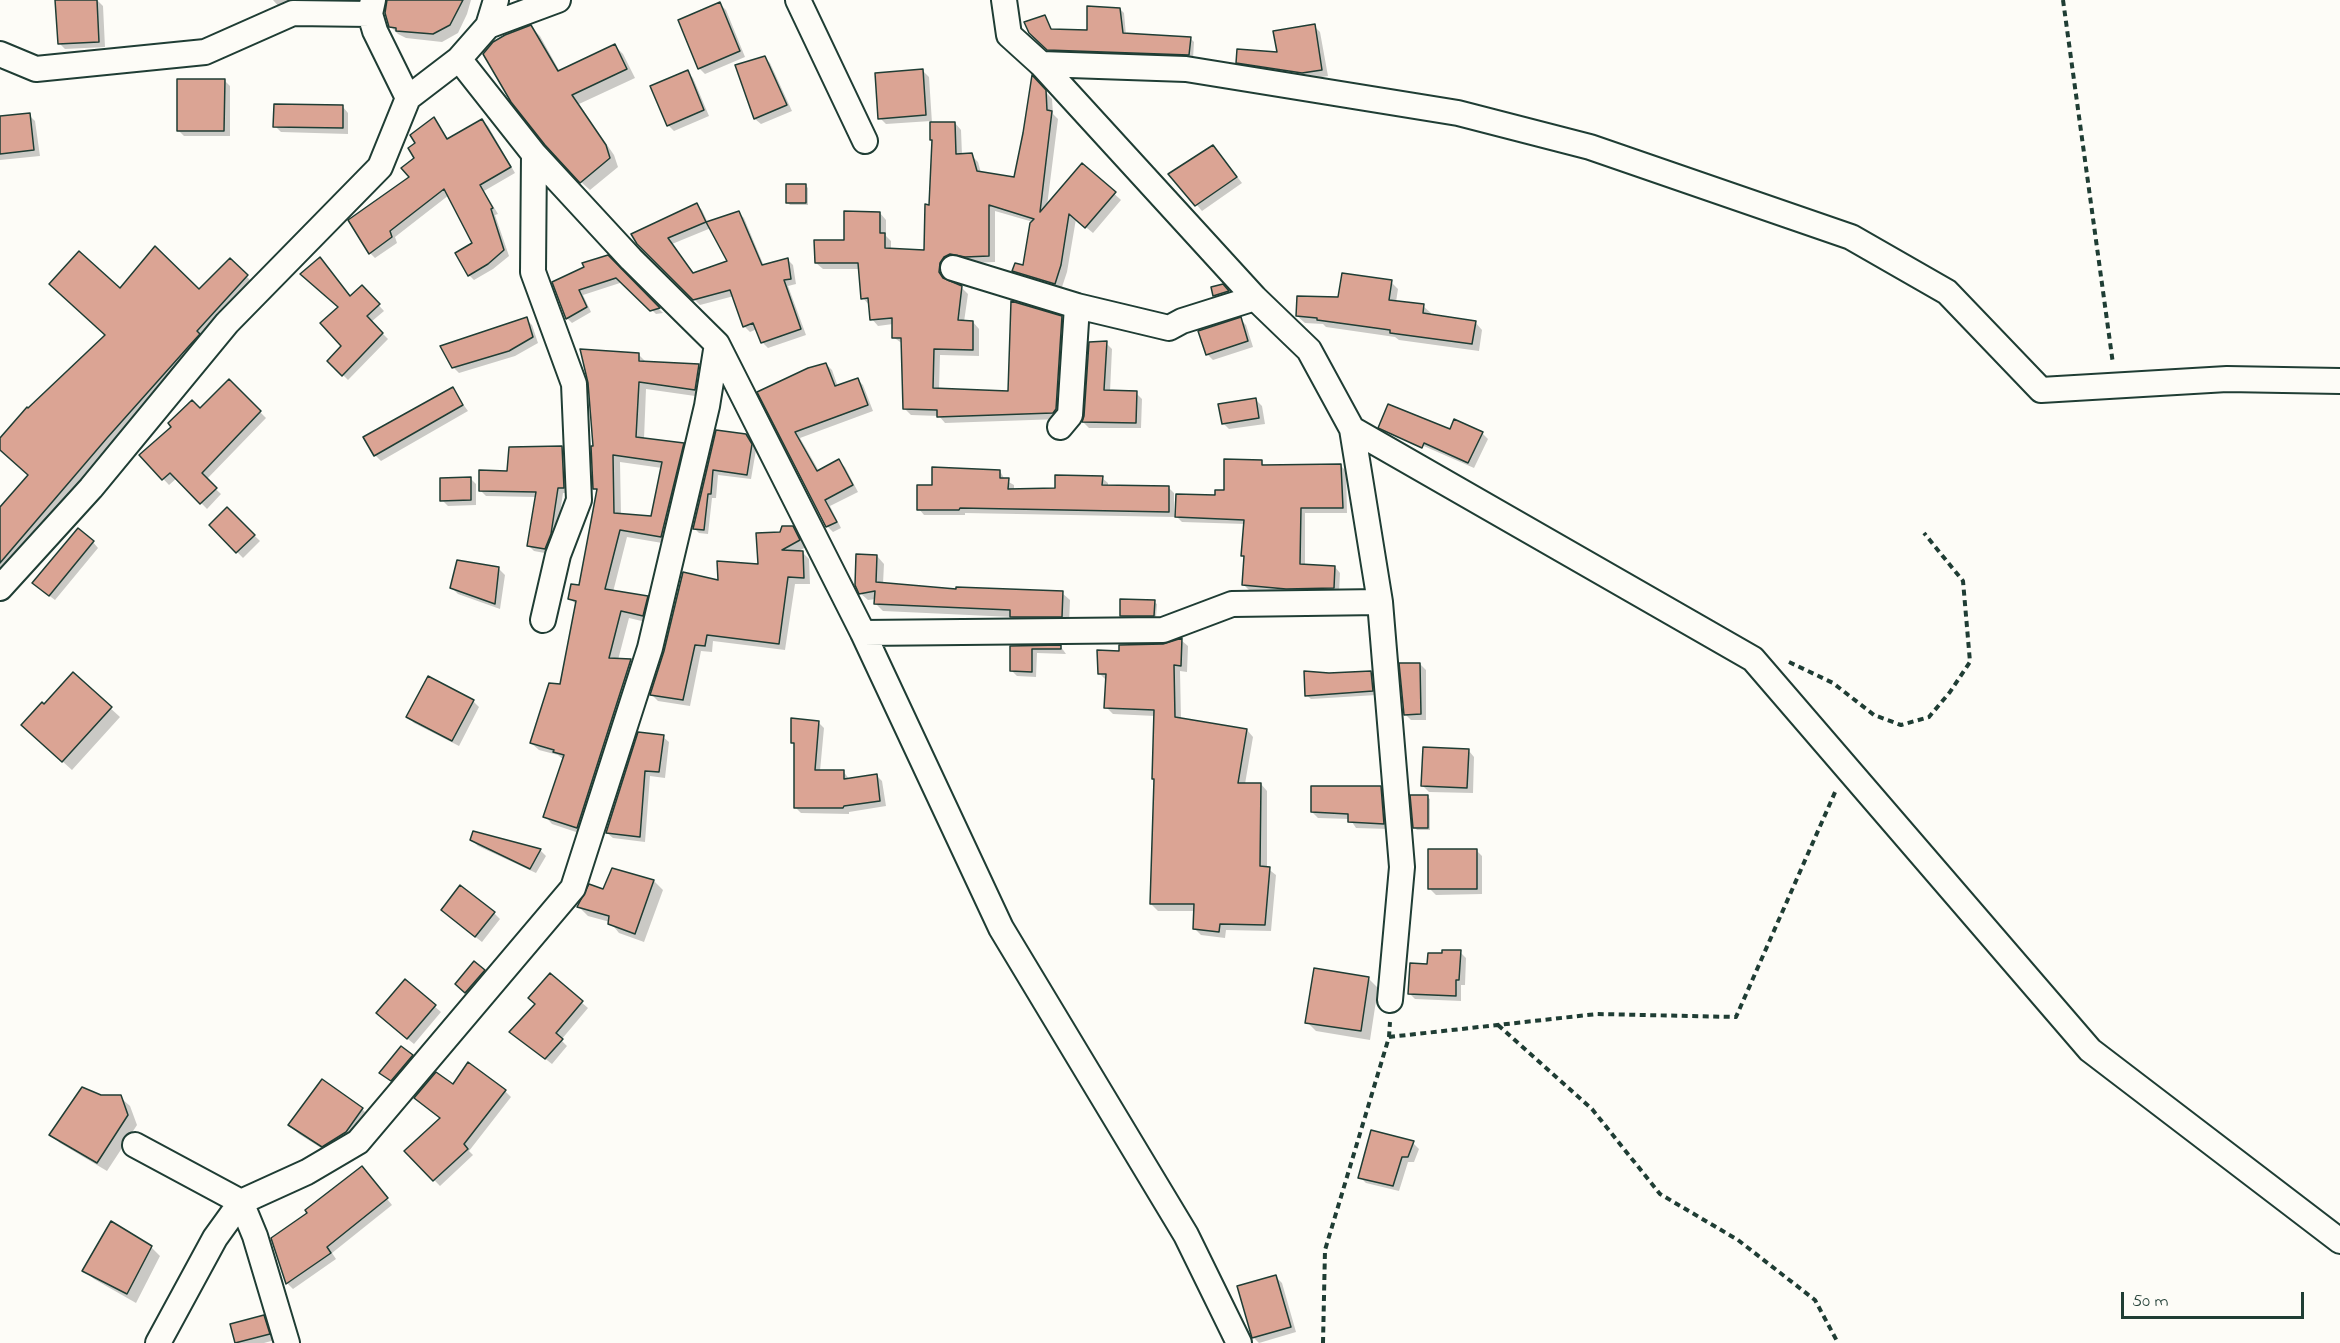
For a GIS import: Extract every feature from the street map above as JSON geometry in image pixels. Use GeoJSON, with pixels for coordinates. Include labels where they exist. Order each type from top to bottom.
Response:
{"type":"FeatureCollection","features":[{"type":"Feature","properties":{"kind":"street"},"geometry":{"type":"LineString","coordinates":[[0,588],[91,488],[226,323],[380,167],[408,98],[459,58],[488,26],[496,0]]}},
{"type":"Feature","properties":{"kind":"street"},"geometry":{"type":"LineString","coordinates":[[488,26],[558,0]]}},
{"type":"Feature","properties":{"kind":"street"},"geometry":{"type":"LineString","coordinates":[[798,0],[866,141]]}},
{"type":"Feature","properties":{"kind":"street"},"geometry":{"type":"LineString","coordinates":[[1004,0],[1009,34],[1041,64],[1255,298],[1309,350],[1352,429],[1380,602],[1402,867],[1390,1000]]}},
{"type":"Feature","properties":{"kind":"street"},"geometry":{"type":"LineString","coordinates":[[0,54],[36,69],[205,52],[293,13],[372,7],[375,31],[408,98]]}},
{"type":"Feature","properties":{"kind":"street"},"geometry":{"type":"LineString","coordinates":[[459,58],[534,154],[631,259],[717,344],[863,633],[1001,928],[1186,1235],[1239,1343]]}},
{"type":"Feature","properties":{"kind":"street"},"geometry":{"type":"LineString","coordinates":[[1041,64],[1186,69],[1458,113],[1590,147],[1851,237],[1947,292],[2041,390],[2227,379],[2340,381]]}},
{"type":"Feature","properties":{"kind":"street"},"geometry":{"type":"LineString","coordinates":[[534,154],[533,272],[574,384],[579,500],[558,555],[543,620]]}},
{"type":"Feature","properties":{"kind":"street"},"geometry":{"type":"LineString","coordinates":[[952,268],[1077,306],[1169,328],[1182,321],[1255,298]]}},
{"type":"Feature","properties":{"kind":"street"},"geometry":{"type":"LineString","coordinates":[[1060,427],[1070,415],[1077,306]]}},
{"type":"Feature","properties":{"kind":"street"},"geometry":{"type":"LineString","coordinates":[[158,1343],[215,1238],[241,1202],[307,1172],[358,1142],[573,888],[650,648],[707,406],[717,344]]}},
{"type":"Feature","properties":{"kind":"street"},"geometry":{"type":"LineString","coordinates":[[1352,429],[1753,659],[2090,1050],[2340,1241]]}},
{"type":"Feature","properties":{"kind":"street"},"geometry":{"type":"LineString","coordinates":[[863,633],[1163,630],[1232,604],[1380,602]]}},
{"type":"Feature","properties":{"kind":"street"},"geometry":{"type":"LineString","coordinates":[[135,1145],[241,1202],[255,1236],[287,1343]]}},
{"type":"Feature","properties":{"kind":"path"},"geometry":{"type":"LineString","coordinates":[[2063,0],[2116,386]]}},
{"type":"Feature","properties":{"kind":"path"},"geometry":{"type":"LineString","coordinates":[[1753,659],[1778,657],[1833,683],[1874,716],[1901,725],[1929,717],[1950,692],[1970,662],[1963,581],[1924,533]]}},
{"type":"Feature","properties":{"kind":"path"},"geometry":{"type":"LineString","coordinates":[[1389,1038],[1597,1014],[1736,1017],[1846,767]]}},
{"type":"Feature","properties":{"kind":"path"},"geometry":{"type":"LineString","coordinates":[[1323,1343],[1325,1250],[1389,1038],[1390,1000]]}},
{"type":"Feature","properties":{"kind":"path"},"geometry":{"type":"LineString","coordinates":[[1498,1025],[1592,1108],[1660,1194],[1738,1240],[1815,1300],[1838,1343]]}},
{"type":"Feature","properties":{"kind":"building"},"geometry":{"type":"Polygon","coordinates":[[[55,0],[97,0],[99,42],[58,44],[55,0]]]}},
{"type":"Feature","properties":{"kind":"building"},"geometry":{"type":"Polygon","coordinates":[[[387,0],[463,0],[450,25],[433,34],[396,31],[396,28],[389,27],[385,13],[387,0]]]}},
{"type":"Feature","properties":{"kind":"building"},"geometry":{"type":"Polygon","coordinates":[[[720,2],[740,51],[698,69],[678,20],[720,2]]]}},
{"type":"Feature","properties":{"kind":"building"},"geometry":{"type":"Polygon","coordinates":[[[1087,6],[1120,8],[1123,33],[1191,37],[1189,55],[1047,50],[1029,33],[1024,22],[1045,15],[1051,29],[1087,30],[1087,6]]]}},
{"type":"Feature","properties":{"kind":"building"},"geometry":{"type":"Polygon","coordinates":[[[1315,24],[1322,70],[1302,73],[1236,63],[1237,49],[1277,52],[1273,31],[1315,24]]]}},
{"type":"Feature","properties":{"kind":"building"},"geometry":{"type":"Polygon","coordinates":[[[531,25],[558,71],[615,44],[627,69],[572,95],[606,145],[610,158],[580,183],[545,145],[511,102],[483,54],[493,42],[531,25]]]}},
{"type":"Feature","properties":{"kind":"building"},"geometry":{"type":"Polygon","coordinates":[[[765,56],[787,105],[754,119],[735,65],[765,56]]]}},
{"type":"Feature","properties":{"kind":"building"},"geometry":{"type":"Polygon","coordinates":[[[923,69],[926,115],[878,119],[875,73],[923,69]]]}},
{"type":"Feature","properties":{"kind":"building"},"geometry":{"type":"Polygon","coordinates":[[[688,70],[704,110],[667,126],[650,86],[688,70]]]}},
{"type":"Feature","properties":{"kind":"building"},"geometry":{"type":"Polygon","coordinates":[[[1032,75],[1046,90],[1047,110],[1052,111],[1040,212],[1082,163],[1116,192],[1085,228],[1069,214],[1061,265],[1055,284],[1012,271],[1015,263],[1023,265],[1030,223],[1034,219],[989,205],[989,256],[965,257],[950,254],[940,263],[939,272],[943,278],[962,286],[958,320],[973,321],[973,350],[934,349],[933,388],[1008,391],[1011,301],[1062,316],[1056,409],[1053,413],[937,417],[937,410],[903,409],[901,338],[892,338],[892,318],[870,320],[868,298],[861,299],[858,263],[815,263],[814,240],[844,240],[844,211],[880,212],[880,233],[885,233],[885,248],[924,250],[925,204],[929,205],[932,140],[930,140],[930,122],[955,122],[956,154],[972,153],[977,171],[1014,177],[1032,75]]]}},
{"type":"Feature","properties":{"kind":"building"},"geometry":{"type":"Polygon","coordinates":[[[177,79],[225,79],[224,131],[177,131],[177,79]]]}},
{"type":"Feature","properties":{"kind":"building"},"geometry":{"type":"Polygon","coordinates":[[[274,104],[343,105],[343,128],[273,127],[274,104]]]}},
{"type":"Feature","properties":{"kind":"building"},"geometry":{"type":"Polygon","coordinates":[[[30,113],[34,150],[0,154],[0,116],[30,113]]]}},
{"type":"Feature","properties":{"kind":"building"},"geometry":{"type":"Polygon","coordinates":[[[434,117],[447,139],[482,119],[511,167],[480,185],[493,208],[491,209],[504,250],[488,264],[468,276],[455,253],[472,243],[444,189],[390,231],[392,237],[369,254],[348,220],[409,177],[401,168],[414,158],[408,148],[415,143],[410,135],[434,117]]]}},
{"type":"Feature","properties":{"kind":"building"},"geometry":{"type":"Polygon","coordinates":[[[1213,145],[1237,177],[1195,206],[1168,174],[1213,145]]]}},
{"type":"Feature","properties":{"kind":"building"},"geometry":{"type":"Polygon","coordinates":[[[786,184],[806,184],[806,203],[786,203],[786,184]]]}},
{"type":"Feature","properties":{"kind":"building"},"geometry":{"type":"Polygon","coordinates":[[[697,203],[706,222],[739,211],[762,265],[788,258],[791,279],[784,280],[801,329],[761,343],[753,323],[743,327],[730,290],[693,300],[637,244],[631,234],[697,203]],[[706,222],[668,238],[693,273],[727,261],[706,222]]]}},
{"type":"Feature","properties":{"kind":"building"},"geometry":{"type":"Polygon","coordinates":[[[155,246],[199,289],[230,258],[248,275],[197,331],[200,334],[0,563],[0,507],[28,475],[0,450],[0,438],[27,407],[105,335],[49,284],[79,251],[120,288],[155,246]]]}},
{"type":"Feature","properties":{"kind":"building"},"geometry":{"type":"Polygon","coordinates":[[[608,255],[660,308],[650,311],[616,278],[579,290],[587,307],[566,319],[552,282],[584,267],[582,263],[608,255]]]}},
{"type":"Feature","properties":{"kind":"building"},"geometry":{"type":"Polygon","coordinates":[[[320,257],[350,296],[362,285],[380,304],[367,316],[383,333],[342,376],[327,361],[341,346],[320,323],[338,307],[300,274],[320,257]]]}},
{"type":"Feature","properties":{"kind":"building"},"geometry":{"type":"Polygon","coordinates":[[[1342,273],[1392,280],[1389,300],[1424,304],[1423,313],[1476,321],[1472,344],[1390,333],[1390,330],[1296,316],[1297,296],[1338,297],[1342,273]]]}},
{"type":"Feature","properties":{"kind":"building"},"geometry":{"type":"Polygon","coordinates":[[[1223,284],[1229,291],[1213,296],[1211,287],[1223,284]]]}},
{"type":"Feature","properties":{"kind":"building"},"geometry":{"type":"Polygon","coordinates":[[[527,317],[533,337],[509,351],[452,368],[440,346],[527,317]]]}},
{"type":"Feature","properties":{"kind":"building"},"geometry":{"type":"Polygon","coordinates":[[[1241,317],[1248,341],[1206,355],[1198,331],[1241,317]]]}},
{"type":"Feature","properties":{"kind":"building"},"geometry":{"type":"Polygon","coordinates":[[[1107,341],[1104,390],[1137,391],[1136,423],[1082,422],[1089,342],[1107,341]]]}},
{"type":"Feature","properties":{"kind":"building"},"geometry":{"type":"Polygon","coordinates":[[[580,349],[639,353],[639,361],[699,364],[695,390],[639,382],[636,437],[684,443],[661,537],[620,530],[605,589],[648,596],[643,616],[621,611],[609,658],[631,659],[577,828],[543,817],[564,755],[530,743],[549,683],[560,684],[576,601],[568,599],[571,584],[579,585],[597,489],[593,489],[591,446],[593,446],[588,383],[580,349]],[[613,455],[614,513],[651,516],[662,462],[613,455]]]}},
{"type":"Feature","properties":{"kind":"building"},"geometry":{"type":"Polygon","coordinates":[[[826,363],[835,386],[858,378],[868,405],[795,432],[817,471],[839,459],[853,485],[825,500],[837,522],[826,527],[757,392],[808,368],[826,363]]]}},
{"type":"Feature","properties":{"kind":"building"},"geometry":{"type":"Polygon","coordinates":[[[229,379],[261,411],[202,473],[217,488],[200,504],[170,473],[162,480],[139,455],[171,427],[168,423],[192,400],[200,408],[229,379]]]}},
{"type":"Feature","properties":{"kind":"building"},"geometry":{"type":"Polygon","coordinates":[[[453,387],[463,405],[374,456],[363,437],[453,387]]]}},
{"type":"Feature","properties":{"kind":"building"},"geometry":{"type":"Polygon","coordinates":[[[1256,398],[1259,418],[1222,424],[1218,404],[1256,398]]]}},
{"type":"Feature","properties":{"kind":"building"},"geometry":{"type":"Polygon","coordinates":[[[1388,404],[1450,429],[1454,419],[1483,432],[1468,463],[1424,443],[1422,448],[1378,428],[1388,404]]]}},
{"type":"Feature","properties":{"kind":"building"},"geometry":{"type":"Polygon","coordinates":[[[716,430],[746,434],[752,444],[747,475],[713,470],[704,530],[693,529],[716,430]]]}},
{"type":"Feature","properties":{"kind":"building"},"geometry":{"type":"Polygon","coordinates":[[[562,446],[564,488],[558,488],[551,534],[545,549],[527,546],[536,492],[479,491],[479,470],[507,471],[509,447],[562,446]]]}},
{"type":"Feature","properties":{"kind":"building"},"geometry":{"type":"Polygon","coordinates":[[[1224,459],[1262,460],[1262,465],[1341,464],[1343,508],[1301,508],[1300,564],[1335,566],[1334,588],[1286,589],[1242,585],[1244,556],[1241,556],[1244,520],[1175,517],[1176,494],[1215,495],[1215,490],[1224,490],[1224,459]]]}},
{"type":"Feature","properties":{"kind":"building"},"geometry":{"type":"Polygon","coordinates":[[[932,467],[1000,470],[1000,478],[1009,478],[1008,489],[1055,488],[1055,475],[1103,476],[1102,485],[1169,486],[1169,512],[960,508],[959,510],[917,510],[917,485],[932,485],[932,467]]]}},
{"type":"Feature","properties":{"kind":"building"},"geometry":{"type":"Polygon","coordinates":[[[471,477],[471,500],[440,501],[440,478],[471,477]]]}},
{"type":"Feature","properties":{"kind":"building"},"geometry":{"type":"Polygon","coordinates":[[[227,507],[255,535],[236,553],[209,525],[227,507]]]}},
{"type":"Feature","properties":{"kind":"building"},"geometry":{"type":"Polygon","coordinates":[[[782,526],[793,526],[800,540],[782,550],[803,551],[804,578],[788,577],[779,644],[707,635],[705,646],[695,645],[683,700],[650,695],[664,651],[683,572],[718,580],[717,561],[758,564],[756,533],[780,532],[782,526]]]}},
{"type":"Feature","properties":{"kind":"building"},"geometry":{"type":"Polygon","coordinates":[[[78,528],[94,541],[49,596],[32,583],[78,528]]]}},
{"type":"Feature","properties":{"kind":"building"},"geometry":{"type":"Polygon","coordinates":[[[856,554],[877,555],[876,582],[956,589],[956,587],[1063,591],[1062,617],[1010,617],[1010,610],[874,604],[875,591],[859,594],[855,585],[856,554]]]}},
{"type":"Feature","properties":{"kind":"building"},"geometry":{"type":"Polygon","coordinates":[[[457,560],[499,567],[495,604],[450,588],[457,560]]]}},
{"type":"Feature","properties":{"kind":"building"},"geometry":{"type":"Polygon","coordinates":[[[1120,599],[1155,600],[1154,616],[1120,616],[1120,599]]]}},
{"type":"Feature","properties":{"kind":"building"},"geometry":{"type":"Polygon","coordinates":[[[1182,638],[1181,666],[1174,665],[1175,717],[1247,729],[1238,783],[1261,783],[1260,866],[1270,867],[1265,925],[1220,924],[1219,932],[1193,929],[1194,904],[1150,904],[1154,710],[1104,708],[1106,674],[1098,674],[1097,650],[1119,651],[1119,645],[1163,644],[1182,638]]]}},
{"type":"Feature","properties":{"kind":"building"},"geometry":{"type":"Polygon","coordinates":[[[1061,645],[1061,649],[1032,649],[1032,672],[1010,671],[1010,646],[1061,645]]]}},
{"type":"Feature","properties":{"kind":"building"},"geometry":{"type":"Polygon","coordinates":[[[1399,663],[1420,663],[1421,714],[1404,715],[1399,663]]]}},
{"type":"Feature","properties":{"kind":"building"},"geometry":{"type":"Polygon","coordinates":[[[1304,671],[1329,673],[1371,671],[1373,691],[1305,696],[1304,671]]]}},
{"type":"Feature","properties":{"kind":"building"},"geometry":{"type":"Polygon","coordinates":[[[73,672],[112,707],[62,762],[21,725],[73,672]]]}},
{"type":"Feature","properties":{"kind":"building"},"geometry":{"type":"Polygon","coordinates":[[[428,676],[474,700],[452,741],[406,717],[428,676]]]}},
{"type":"Feature","properties":{"kind":"building"},"geometry":{"type":"Polygon","coordinates":[[[791,718],[819,721],[815,770],[844,770],[844,779],[877,774],[880,801],[843,808],[794,808],[794,743],[791,743],[791,718]]]}},
{"type":"Feature","properties":{"kind":"building"},"geometry":{"type":"Polygon","coordinates":[[[638,732],[664,735],[659,772],[645,771],[640,837],[606,833],[638,732]]]}},
{"type":"Feature","properties":{"kind":"building"},"geometry":{"type":"Polygon","coordinates":[[[1423,747],[1469,749],[1467,788],[1421,786],[1423,747]]]}},
{"type":"Feature","properties":{"kind":"building"},"geometry":{"type":"Polygon","coordinates":[[[1311,786],[1381,786],[1384,824],[1348,822],[1348,814],[1311,812],[1311,786]]]}},
{"type":"Feature","properties":{"kind":"building"},"geometry":{"type":"Polygon","coordinates":[[[1410,795],[1428,795],[1428,828],[1413,828],[1410,795]]]}},
{"type":"Feature","properties":{"kind":"building"},"geometry":{"type":"Polygon","coordinates":[[[473,831],[541,849],[530,869],[470,840],[473,831]]]}},
{"type":"Feature","properties":{"kind":"building"},"geometry":{"type":"Polygon","coordinates":[[[1428,849],[1477,849],[1477,889],[1428,889],[1428,849]]]}},
{"type":"Feature","properties":{"kind":"building"},"geometry":{"type":"Polygon","coordinates":[[[612,868],[654,880],[635,934],[608,924],[609,916],[577,907],[589,884],[603,889],[612,868]]]}},
{"type":"Feature","properties":{"kind":"building"},"geometry":{"type":"Polygon","coordinates":[[[460,885],[495,912],[475,937],[441,910],[460,885]]]}},
{"type":"Feature","properties":{"kind":"building"},"geometry":{"type":"Polygon","coordinates":[[[1442,950],[1461,950],[1456,996],[1408,994],[1410,963],[1427,964],[1428,953],[1442,953],[1442,950]]]}},
{"type":"Feature","properties":{"kind":"building"},"geometry":{"type":"Polygon","coordinates":[[[474,961],[485,970],[465,993],[455,984],[474,961]]]}},
{"type":"Feature","properties":{"kind":"building"},"geometry":{"type":"Polygon","coordinates":[[[1314,968],[1369,977],[1361,1031],[1305,1023],[1314,968]]]}},
{"type":"Feature","properties":{"kind":"building"},"geometry":{"type":"Polygon","coordinates":[[[550,973],[583,1001],[556,1033],[563,1039],[545,1059],[509,1032],[535,1004],[528,998],[550,973]]]}},
{"type":"Feature","properties":{"kind":"building"},"geometry":{"type":"Polygon","coordinates":[[[405,979],[436,1005],[407,1039],[376,1013],[405,979]]]}},
{"type":"Feature","properties":{"kind":"building"},"geometry":{"type":"Polygon","coordinates":[[[401,1046],[413,1055],[391,1081],[379,1073],[401,1046]]]}},
{"type":"Feature","properties":{"kind":"building"},"geometry":{"type":"Polygon","coordinates":[[[468,1062],[506,1090],[464,1144],[468,1149],[433,1181],[404,1151],[440,1118],[414,1098],[436,1072],[453,1084],[468,1062]]]}},
{"type":"Feature","properties":{"kind":"building"},"geometry":{"type":"Polygon","coordinates":[[[322,1079],[363,1108],[346,1132],[322,1147],[288,1125],[322,1079]]]}},
{"type":"Feature","properties":{"kind":"building"},"geometry":{"type":"Polygon","coordinates":[[[82,1087],[101,1095],[121,1095],[128,1115],[97,1163],[49,1135],[82,1087]]]}},
{"type":"Feature","properties":{"kind":"building"},"geometry":{"type":"Polygon","coordinates":[[[1371,1130],[1414,1141],[1408,1157],[1402,1157],[1393,1186],[1358,1178],[1371,1130]]]}},
{"type":"Feature","properties":{"kind":"building"},"geometry":{"type":"Polygon","coordinates":[[[362,1166],[388,1198],[327,1247],[331,1253],[286,1284],[271,1238],[307,1213],[305,1210],[362,1166]]]}},
{"type":"Feature","properties":{"kind":"building"},"geometry":{"type":"Polygon","coordinates":[[[111,1221],[152,1246],[127,1294],[82,1271],[111,1221]]]}},
{"type":"Feature","properties":{"kind":"building"},"geometry":{"type":"Polygon","coordinates":[[[1276,1275],[1291,1327],[1252,1338],[1237,1286],[1276,1275]]]}},
{"type":"Feature","properties":{"kind":"building"},"geometry":{"type":"Polygon","coordinates":[[[264,1315],[270,1334],[235,1343],[230,1324],[264,1315]]]}}]}
